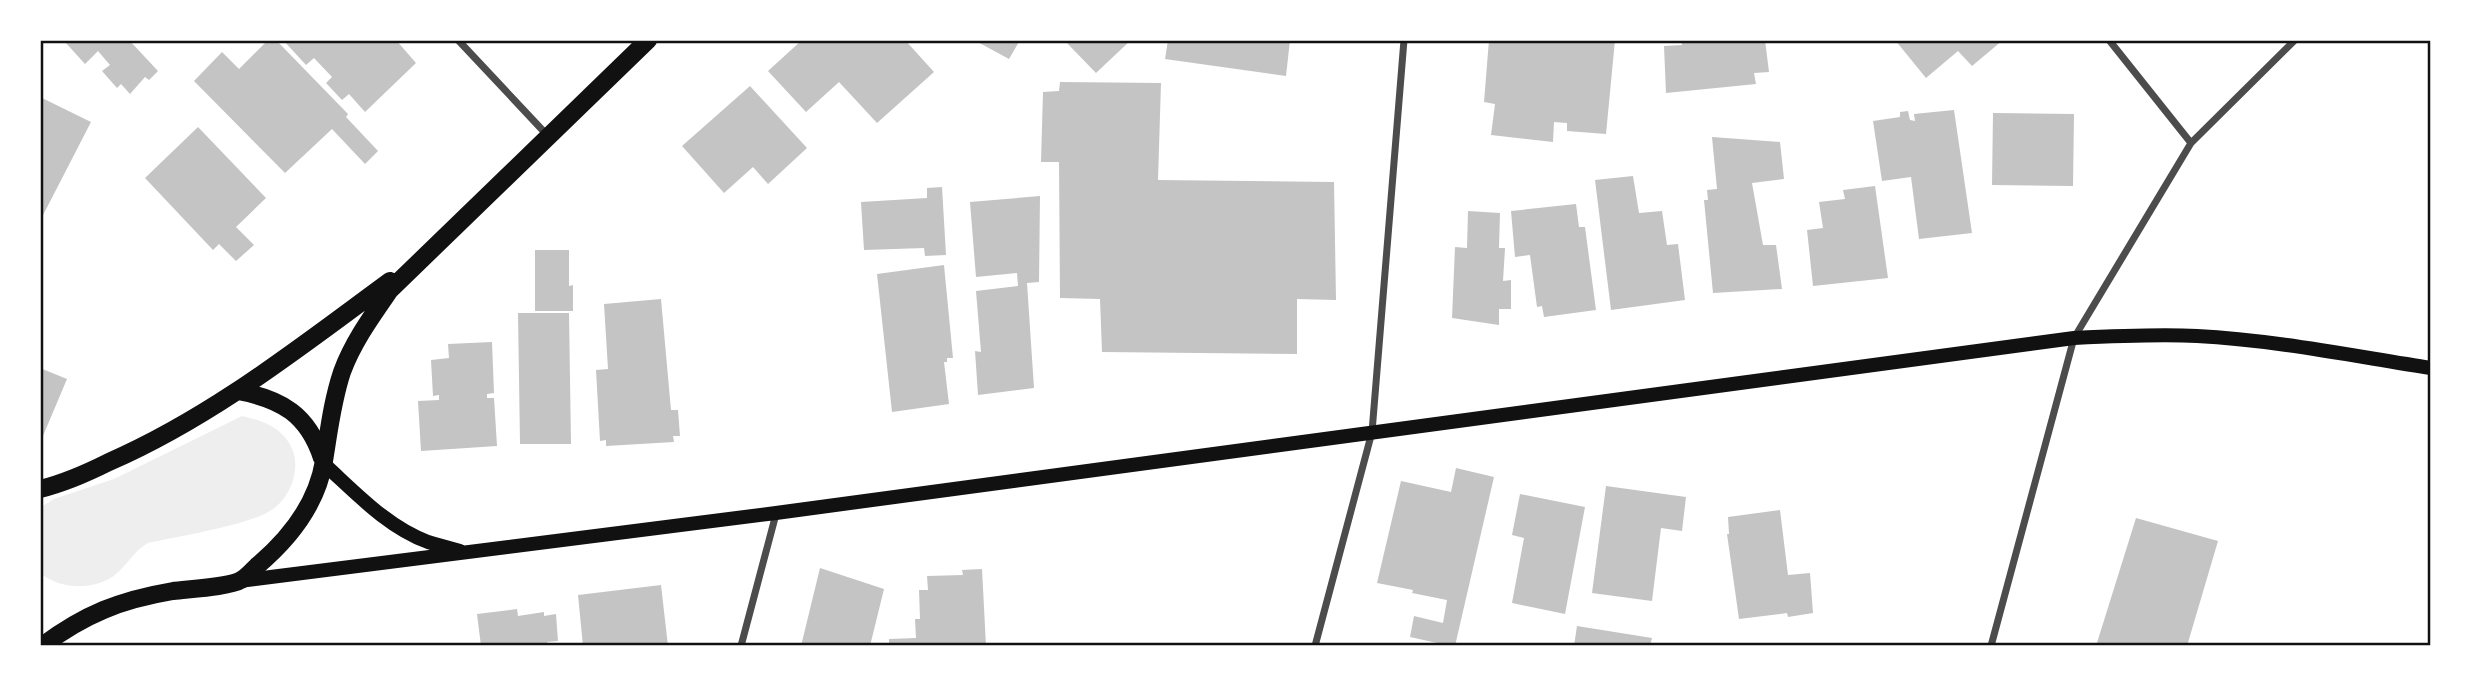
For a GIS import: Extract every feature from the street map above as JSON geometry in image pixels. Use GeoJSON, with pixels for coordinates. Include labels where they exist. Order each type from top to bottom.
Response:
{"type":"FeatureCollection","features":[{"type":"Feature","properties":{"kind":"main road"},"geometry":{"type":"LineString","coordinates":[[239,581],[277,548],[299,523],[315,491],[324,464],[330,416],[342,371],[363,328],[390,290],[648,40]]}},
{"type":"Feature","properties":{"kind":"main road"},"geometry":{"type":"LineString","coordinates":[[40,489],[61,484],[134,452],[192,421],[424,257]]}},
{"type":"Feature","properties":{"kind":"main road"},"geometry":{"type":"LineString","coordinates":[[42,646],[72,624],[113,605],[169,592],[239,581],[776,513],[2074,338],[2146,334],[2199,336],[2276,344],[2431,368]]}},
{"type":"Feature","properties":{"kind":"main road"},"geometry":{"type":"LineString","coordinates":[[238,391],[262,396],[284,405],[294,413],[303,421],[316,441],[324,464],[376,511],[426,541],[468,553]]}},
{"type":"Feature","properties":{"kind":"street"},"geometry":{"type":"LineString","coordinates":[[458,40],[549,137]]}},
{"type":"Feature","properties":{"kind":"street"},"geometry":{"type":"LineString","coordinates":[[1315,646],[1372,432],[1404,40]]}},
{"type":"Feature","properties":{"kind":"street"},"geometry":{"type":"LineString","coordinates":[[2109,40],[2191,143]]}},
{"type":"Feature","properties":{"kind":"street"},"geometry":{"type":"LineString","coordinates":[[1991,646],[2074,338],[2191,143],[2295,40]]}},
{"type":"Feature","properties":{"kind":"street"},"geometry":{"type":"LineString","coordinates":[[741,646],[776,513]]}},
{"type":"Feature","properties":{"kind":"shaded area"},"geometry":{"type":"Polygon","coordinates":[[[242,416],[258,420],[279,431],[293,451],[295,467],[292,483],[284,498],[273,509],[232,525],[148,543],[108,580],[88,586],[58,583],[40,573],[41,507],[54,499],[114,479],[242,416]]]}},
{"type":"Feature","properties":{"kind":"building"},"geometry":{"type":"Polygon","coordinates":[[[129,40],[158,71],[149,80],[145,77],[130,94],[121,84],[117,88],[102,71],[110,65],[98,51],[85,64],[65,42],[129,40]]]}},
{"type":"Feature","properties":{"kind":"building"},"geometry":{"type":"Polygon","coordinates":[[[268,40],[276,40],[348,114],[346,117],[378,151],[365,164],[332,129],[285,173],[194,81],[222,52],[239,69],[268,40]]]}},
{"type":"Feature","properties":{"kind":"building"},"geometry":{"type":"Polygon","coordinates":[[[283,40],[396,40],[416,63],[365,112],[349,94],[342,100],[326,83],[332,77],[314,58],[306,65],[283,40]]]}},
{"type":"Feature","properties":{"kind":"building"},"geometry":{"type":"Polygon","coordinates":[[[802,40],[905,40],[934,72],[877,123],[839,82],[806,112],[768,71],[802,40]]]}},
{"type":"Feature","properties":{"kind":"building"},"geometry":{"type":"Polygon","coordinates":[[[974,40],[1020,40],[1009,59],[974,40]]]}},
{"type":"Feature","properties":{"kind":"building"},"geometry":{"type":"Polygon","coordinates":[[[1064,40],[1131,40],[1096,73],[1064,40]]]}},
{"type":"Feature","properties":{"kind":"building"},"geometry":{"type":"Polygon","coordinates":[[[1168,40],[1290,40],[1286,76],[1165,59],[1168,40]]]}},
{"type":"Feature","properties":{"kind":"building"},"geometry":{"type":"Polygon","coordinates":[[[1489,40],[1615,40],[1606,134],[1567,131],[1567,123],[1554,122],[1553,142],[1491,135],[1495,104],[1484,102],[1489,40]]]}},
{"type":"Feature","properties":{"kind":"building"},"geometry":{"type":"Polygon","coordinates":[[[1681,40],[1765,40],[1769,72],[1754,73],[1756,84],[1666,93],[1664,46],[1682,45],[1681,40]]]}},
{"type":"Feature","properties":{"kind":"building"},"geometry":{"type":"Polygon","coordinates":[[[1895,40],[2003,40],[1972,66],[1958,51],[1926,78],[1895,40]]]}},
{"type":"Feature","properties":{"kind":"building"},"geometry":{"type":"Polygon","coordinates":[[[1060,82],[1161,83],[1158,180],[1334,182],[1336,300],[1297,299],[1297,354],[1102,352],[1100,299],[1060,298],[1059,162],[1041,162],[1043,92],[1059,91],[1060,82]]]}},
{"type":"Feature","properties":{"kind":"building"},"geometry":{"type":"Polygon","coordinates":[[[750,86],[807,148],[768,184],[753,167],[724,193],[682,146],[750,86]]]}},
{"type":"Feature","properties":{"kind":"building"},"geometry":{"type":"Polygon","coordinates":[[[40,97],[91,122],[40,221],[40,97]]]}},
{"type":"Feature","properties":{"kind":"building"},"geometry":{"type":"Polygon","coordinates":[[[1954,110],[1972,233],[1919,239],[1911,177],[1882,181],[1873,121],[1900,117],[1900,112],[1908,111],[1910,120],[1915,121],[1914,114],[1954,110]]]}},
{"type":"Feature","properties":{"kind":"building"},"geometry":{"type":"Polygon","coordinates":[[[1993,113],[2074,114],[2073,186],[1992,185],[1993,113]]]}},
{"type":"Feature","properties":{"kind":"building"},"geometry":{"type":"Polygon","coordinates":[[[198,127],[266,198],[236,227],[254,245],[236,261],[219,244],[213,250],[145,178],[198,127]]]}},
{"type":"Feature","properties":{"kind":"building"},"geometry":{"type":"Polygon","coordinates":[[[1712,137],[1780,142],[1784,179],[1752,183],[1763,245],[1776,245],[1782,289],[1713,293],[1704,200],[1708,200],[1707,190],[1717,189],[1712,137]]]}},
{"type":"Feature","properties":{"kind":"building"},"geometry":{"type":"Polygon","coordinates":[[[1633,176],[1639,213],[1662,211],[1667,245],[1678,244],[1685,300],[1611,310],[1595,180],[1633,176]]]}},
{"type":"Feature","properties":{"kind":"building"},"geometry":{"type":"Polygon","coordinates":[[[1875,186],[1888,278],[1813,286],[1807,230],[1823,228],[1819,202],[1845,199],[1843,190],[1875,186]]]}},
{"type":"Feature","properties":{"kind":"building"},"geometry":{"type":"Polygon","coordinates":[[[942,187],[946,255],[925,256],[924,248],[864,250],[861,202],[927,198],[927,188],[942,187]]]}},
{"type":"Feature","properties":{"kind":"building"},"geometry":{"type":"Polygon","coordinates":[[[1040,196],[1039,282],[1027,283],[1034,388],[978,395],[975,351],[981,352],[976,291],[1018,286],[1017,273],[976,277],[970,202],[1040,196]]]}},
{"type":"Feature","properties":{"kind":"building"},"geometry":{"type":"Polygon","coordinates":[[[1576,204],[1579,227],[1585,227],[1596,310],[1544,317],[1542,306],[1537,307],[1530,255],[1515,257],[1511,211],[1576,204]]]}},
{"type":"Feature","properties":{"kind":"building"},"geometry":{"type":"Polygon","coordinates":[[[1468,211],[1500,213],[1499,248],[1505,248],[1503,281],[1511,280],[1511,309],[1499,309],[1499,325],[1452,318],[1455,247],[1467,248],[1468,211]]]}},
{"type":"Feature","properties":{"kind":"building"},"geometry":{"type":"Polygon","coordinates":[[[535,250],[569,250],[569,286],[573,285],[573,311],[535,311],[535,250]]]}},
{"type":"Feature","properties":{"kind":"building"},"geometry":{"type":"Polygon","coordinates":[[[944,265],[953,358],[947,358],[947,362],[944,362],[949,404],[892,412],[877,274],[944,265]]]}},
{"type":"Feature","properties":{"kind":"building"},"geometry":{"type":"Polygon","coordinates":[[[661,299],[671,410],[678,410],[680,436],[673,436],[674,442],[606,446],[606,440],[600,441],[596,370],[608,369],[604,304],[661,299]]]}},
{"type":"Feature","properties":{"kind":"building"},"geometry":{"type":"Polygon","coordinates":[[[518,313],[569,313],[571,444],[520,444],[518,313]]]}},
{"type":"Feature","properties":{"kind":"building"},"geometry":{"type":"Polygon","coordinates":[[[492,342],[494,393],[487,394],[487,398],[494,398],[497,446],[421,451],[418,401],[439,400],[439,395],[433,396],[431,360],[449,358],[448,344],[492,342]]]}},
{"type":"Feature","properties":{"kind":"building"},"geometry":{"type":"Polygon","coordinates":[[[40,368],[67,379],[40,443],[40,368]]]}},
{"type":"Feature","properties":{"kind":"building"},"geometry":{"type":"Polygon","coordinates":[[[1456,468],[1494,477],[1455,646],[1451,646],[1410,637],[1414,616],[1443,623],[1447,600],[1377,583],[1401,481],[1451,492],[1456,468]]]}},
{"type":"Feature","properties":{"kind":"building"},"geometry":{"type":"Polygon","coordinates":[[[1606,486],[1686,497],[1682,531],[1661,528],[1652,601],[1592,593],[1606,486]]]}},
{"type":"Feature","properties":{"kind":"building"},"geometry":{"type":"Polygon","coordinates":[[[1520,494],[1585,507],[1565,614],[1512,603],[1524,538],[1512,535],[1520,494]]]}},
{"type":"Feature","properties":{"kind":"building"},"geometry":{"type":"Polygon","coordinates":[[[1780,510],[1788,575],[1810,573],[1813,613],[1788,617],[1787,613],[1739,619],[1727,534],[1728,517],[1780,510]]]}},
{"type":"Feature","properties":{"kind":"building"},"geometry":{"type":"Polygon","coordinates":[[[2136,518],[2218,541],[2187,646],[2096,646],[2136,518]]]}},
{"type":"Feature","properties":{"kind":"building"},"geometry":{"type":"Polygon","coordinates":[[[820,568],[884,589],[870,646],[801,646],[820,568]]]}},
{"type":"Feature","properties":{"kind":"building"},"geometry":{"type":"Polygon","coordinates":[[[982,569],[986,646],[889,646],[889,639],[916,638],[915,619],[920,619],[919,590],[928,590],[927,576],[963,575],[962,570],[982,569]]]}},
{"type":"Feature","properties":{"kind":"building"},"geometry":{"type":"Polygon","coordinates":[[[661,585],[668,646],[583,646],[578,595],[661,585]]]}},
{"type":"Feature","properties":{"kind":"building"},"geometry":{"type":"Polygon","coordinates":[[[517,609],[518,616],[544,612],[544,616],[556,614],[558,641],[547,642],[548,646],[481,646],[477,614],[517,609]]]}},
{"type":"Feature","properties":{"kind":"building"},"geometry":{"type":"Polygon","coordinates":[[[1577,626],[1652,638],[1650,646],[1574,646],[1577,626]]]}}]}
